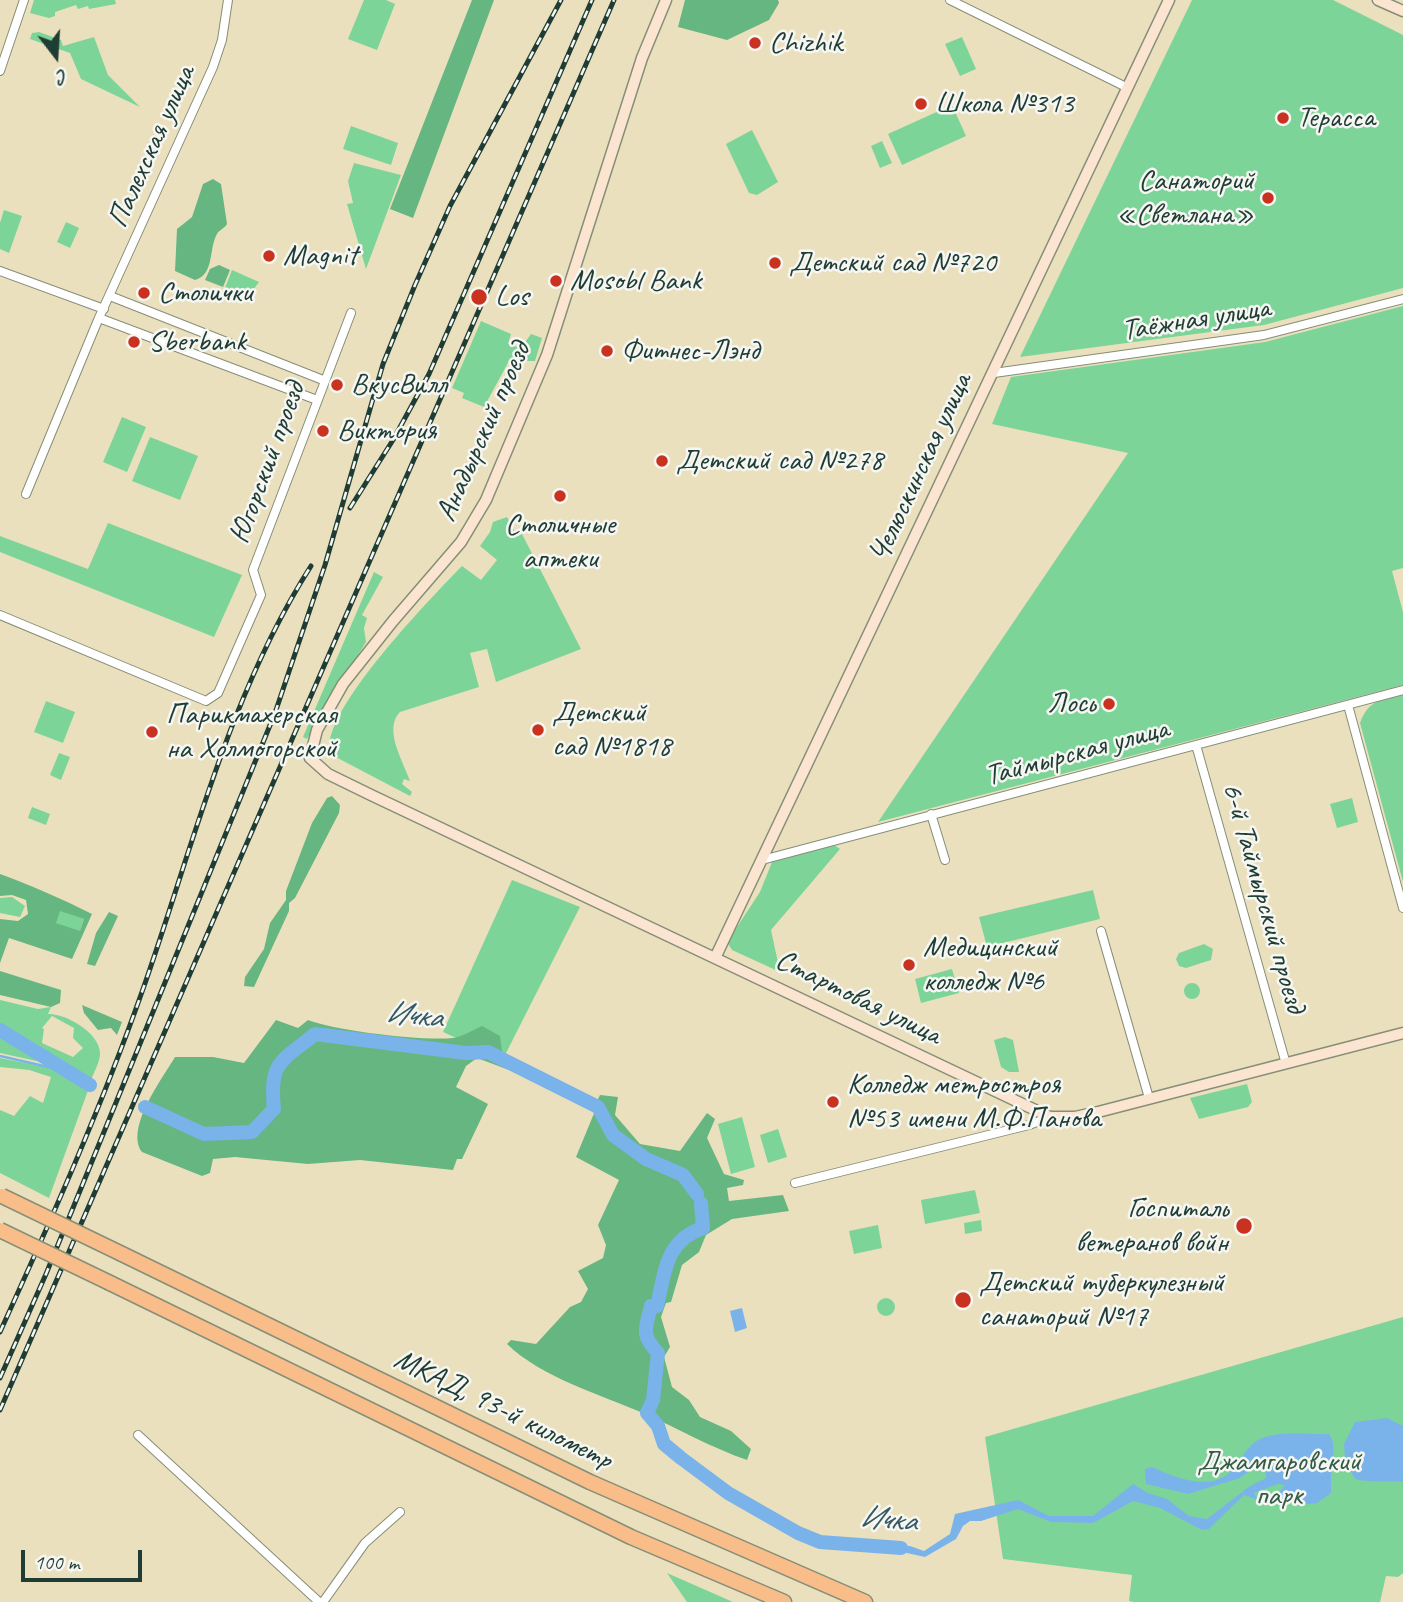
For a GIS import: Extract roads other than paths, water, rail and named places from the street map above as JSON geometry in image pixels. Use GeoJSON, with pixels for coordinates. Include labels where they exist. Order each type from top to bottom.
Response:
{"type":"FeatureCollection","features":[{"type":"Feature","properties":{"kind":"highway","name":"МКАД, 93-й километр"},"geometry":{"type":"LineString","coordinates":[[1,1195],[590,1482],[865,1602]]}},
{"type":"Feature","properties":{"kind":"highway","name":"МКАД, 93-й километр"},"geometry":{"type":"LineString","coordinates":[[0,1230],[631,1537],[784,1602]]}},
{"type":"Feature","properties":{"kind":"street"},"geometry":{"type":"LineString","coordinates":[[0,71],[24,0]]}},
{"type":"Feature","properties":{"kind":"street","name":"Палехская улица"},"geometry":{"type":"LineString","coordinates":[[26,494],[99,318],[213,67],[222,40],[228,0]]}},
{"type":"Feature","properties":{"kind":"street","name":"Анадырский проезд"},"geometry":{"type":"LineString","coordinates":[[316,766],[310,758],[310,746],[343,684],[461,542],[498,472],[547,355],[642,58],[666,0]]}},
{"type":"Feature","properties":{"kind":"street"},"geometry":{"type":"LineString","coordinates":[[950,0],[1126,86]]}},
{"type":"Feature","properties":{"kind":"street","name":"Челюскинская улица"},"geometry":{"type":"LineString","coordinates":[[716,956],[1169,0]]}},
{"type":"Feature","properties":{"kind":"street"},"geometry":{"type":"LineString","coordinates":[[1378,0],[1403,11]]}},
{"type":"Feature","properties":{"kind":"street"},"geometry":{"type":"LineString","coordinates":[[0,271],[104,309]]}},
{"type":"Feature","properties":{"kind":"street"},"geometry":{"type":"LineString","coordinates":[[110,296],[323,380]]}},
{"type":"Feature","properties":{"kind":"street","name":"Таёжная улица"},"geometry":{"type":"LineString","coordinates":[[994,373],[1264,335],[1403,299]]}},
{"type":"Feature","properties":{"kind":"street","name":"Югорский проезд"},"geometry":{"type":"LineString","coordinates":[[0,615],[206,701],[218,693],[261,596],[253,570],[323,380],[351,313]]}},
{"type":"Feature","properties":{"kind":"street"},"geometry":{"type":"LineString","coordinates":[[99,318],[317,400]]}},
{"type":"Feature","properties":{"kind":"street","name":"Таймырская улица"},"geometry":{"type":"LineString","coordinates":[[762,860],[1403,690]]}},
{"type":"Feature","properties":{"kind":"street"},"geometry":{"type":"LineString","coordinates":[[1348,705],[1403,908]]}},
{"type":"Feature","properties":{"kind":"street","name":"6-й Таймырский проезд"},"geometry":{"type":"LineString","coordinates":[[1196,745],[1286,1063]]}},
{"type":"Feature","properties":{"kind":"street","name":"Стартовая улица"},"geometry":{"type":"LineString","coordinates":[[316,766],[407,812],[716,956],[1050,1117]]}},
{"type":"Feature","properties":{"kind":"street"},"geometry":{"type":"LineString","coordinates":[[931,814],[945,860]]}},
{"type":"Feature","properties":{"kind":"street"},"geometry":{"type":"LineString","coordinates":[[1101,931],[1149,1098]]}},
{"type":"Feature","properties":{"kind":"street"},"geometry":{"type":"LineString","coordinates":[[796,1183],[1003,1132],[1050,1117],[1075,1116],[1403,1033]]}},
{"type":"Feature","properties":{"kind":"street"},"geometry":{"type":"LineString","coordinates":[[138,1434],[321,1602],[365,1543],[400,1512]]}},
{"type":"Feature","properties":{"kind":"water"},"geometry":{"type":"Polygon","coordinates":[[[742,1308],[747,1328],[735,1332],[730,1311],[742,1308]]]}},
{"type":"Feature","properties":{"kind":"water"},"geometry":{"type":"Polygon","coordinates":[[[1387,1418],[1403,1426],[1403,1482],[1359,1480],[1347,1465],[1331,1468],[1331,1493],[1317,1503],[1298,1505],[1293,1500],[1281,1500],[1280,1491],[1285,1485],[1278,1484],[1254,1493],[1258,1500],[1244,1495],[1209,1529],[1202,1530],[1160,1508],[1133,1501],[1093,1523],[1051,1522],[1018,1509],[981,1521],[970,1521],[963,1526],[956,1539],[925,1557],[884,1548],[885,1545],[910,1546],[924,1551],[950,1534],[955,1514],[1018,1500],[1049,1516],[1093,1516],[1133,1484],[1148,1493],[1167,1499],[1189,1516],[1207,1519],[1250,1486],[1266,1478],[1265,1469],[1256,1466],[1240,1478],[1188,1494],[1146,1484],[1145,1469],[1152,1467],[1194,1481],[1215,1480],[1233,1469],[1258,1440],[1283,1434],[1329,1434],[1333,1442],[1334,1461],[1345,1460],[1344,1444],[1355,1422],[1387,1418]]]}},
{"type":"Feature","properties":{"kind":"waterway","name":"Ичка"},"geometry":{"type":"LineString","coordinates":[[0,1030],[90,1085]]}},
{"type":"Feature","properties":{"kind":"waterway","name":"Ичка"},"geometry":{"type":"LineString","coordinates":[[145,1107],[204,1134],[252,1132],[274,1109],[274,1081],[280,1064],[315,1034],[466,1053],[488,1052],[598,1107],[613,1135],[646,1159],[683,1175],[697,1194]]}},
{"type":"Feature","properties":{"kind":"waterway","name":"Ичка"},"geometry":{"type":"LineString","coordinates":[[0,1056],[66,1071]]}},
{"type":"Feature","properties":{"kind":"waterway","name":"Ичка"},"geometry":{"type":"LineString","coordinates":[[701,1203],[703,1228],[681,1240],[674,1249],[665,1269],[657,1306],[651,1306],[646,1327],[647,1337],[658,1353],[653,1400],[647,1413],[658,1426],[664,1444],[728,1493],[798,1533],[820,1542],[901,1548]]}},
{"type":"Feature","properties":{"kind":"railway"},"geometry":{"type":"LineString","coordinates":[[0,1378],[46,1274],[275,713],[325,565],[383,364],[415,285],[450,206],[561,0]]}},
{"type":"Feature","properties":{"kind":"railway"},"geometry":{"type":"LineString","coordinates":[[350,508],[393,440],[429,374],[592,0]]}},
{"type":"Feature","properties":{"kind":"railway"},"geometry":{"type":"LineString","coordinates":[[0,1410],[614,0]]}},
{"type":"Feature","properties":{"kind":"railway"},"geometry":{"type":"LineString","coordinates":[[0,1332],[111,1076],[235,719],[282,615],[311,566]]}},
{"type":"Feature","properties":{"kind":"place","name":"Chizhik"},"geometry":{"type":"Point","coordinates":[755,43]}},
{"type":"Feature","properties":{"kind":"place","name":"Школа №313"},"geometry":{"type":"Point","coordinates":[921,104]}},
{"type":"Feature","properties":{"kind":"place","name":"Терасса"},"geometry":{"type":"Point","coordinates":[1283,118]}},
{"type":"Feature","properties":{"kind":"place","name":"Санаторий «Светлана»"},"geometry":{"type":"Point","coordinates":[1268,198]}},
{"type":"Feature","properties":{"kind":"place","name":"Magnit"},"geometry":{"type":"Point","coordinates":[269,256]}},
{"type":"Feature","properties":{"kind":"place","name":"Детский сад №720"},"geometry":{"type":"Point","coordinates":[775,263]}},
{"type":"Feature","properties":{"kind":"place","name":"Mosobl Bank"},"geometry":{"type":"Point","coordinates":[556,281]}},
{"type":"Feature","properties":{"kind":"place","name":"Столички"},"geometry":{"type":"Point","coordinates":[144,293]}},
{"type":"Feature","properties":{"kind":"place","name":"Los"},"geometry":{"type":"Point","coordinates":[479,297]}},
{"type":"Feature","properties":{"kind":"place","name":"Sberbank"},"geometry":{"type":"Point","coordinates":[134,342]}},
{"type":"Feature","properties":{"kind":"place","name":"Фитнес-Лэнд"},"geometry":{"type":"Point","coordinates":[607,351]}},
{"type":"Feature","properties":{"kind":"place","name":"ВкусВилл"},"geometry":{"type":"Point","coordinates":[337,385]}},
{"type":"Feature","properties":{"kind":"place","name":"Виктория"},"geometry":{"type":"Point","coordinates":[323,431]}},
{"type":"Feature","properties":{"kind":"place","name":"Детский сад №278"},"geometry":{"type":"Point","coordinates":[662,461]}},
{"type":"Feature","properties":{"kind":"place","name":"Столичные аптеки"},"geometry":{"type":"Point","coordinates":[560,496]}},
{"type":"Feature","properties":{"kind":"place","name":"Лось"},"geometry":{"type":"Point","coordinates":[1109,704]}},
{"type":"Feature","properties":{"kind":"place","name":"Детский сад №1818"},"geometry":{"type":"Point","coordinates":[538,730]}},
{"type":"Feature","properties":{"kind":"place","name":"Парикмахерская на Холмогорской"},"geometry":{"type":"Point","coordinates":[152,732]}},
{"type":"Feature","properties":{"kind":"place","name":"Медицинский колледж №6"},"geometry":{"type":"Point","coordinates":[909,965]}},
{"type":"Feature","properties":{"kind":"place","name":"Колледж метростроя №53 имени М.Ф.Панова"},"geometry":{"type":"Point","coordinates":[833,1102]}},
{"type":"Feature","properties":{"kind":"place","name":"Госпиталь ветеранов войн"},"geometry":{"type":"Point","coordinates":[1244,1226]}},
{"type":"Feature","properties":{"kind":"place","name":"Детский туберкулезный санаторий №17"},"geometry":{"type":"Point","coordinates":[963,1300]}},
{"type":"Feature","properties":{"kind":"park label","name":"Джамгаровский парк"},"geometry":{"type":"Point","coordinates":[1279,1479]}}]}
